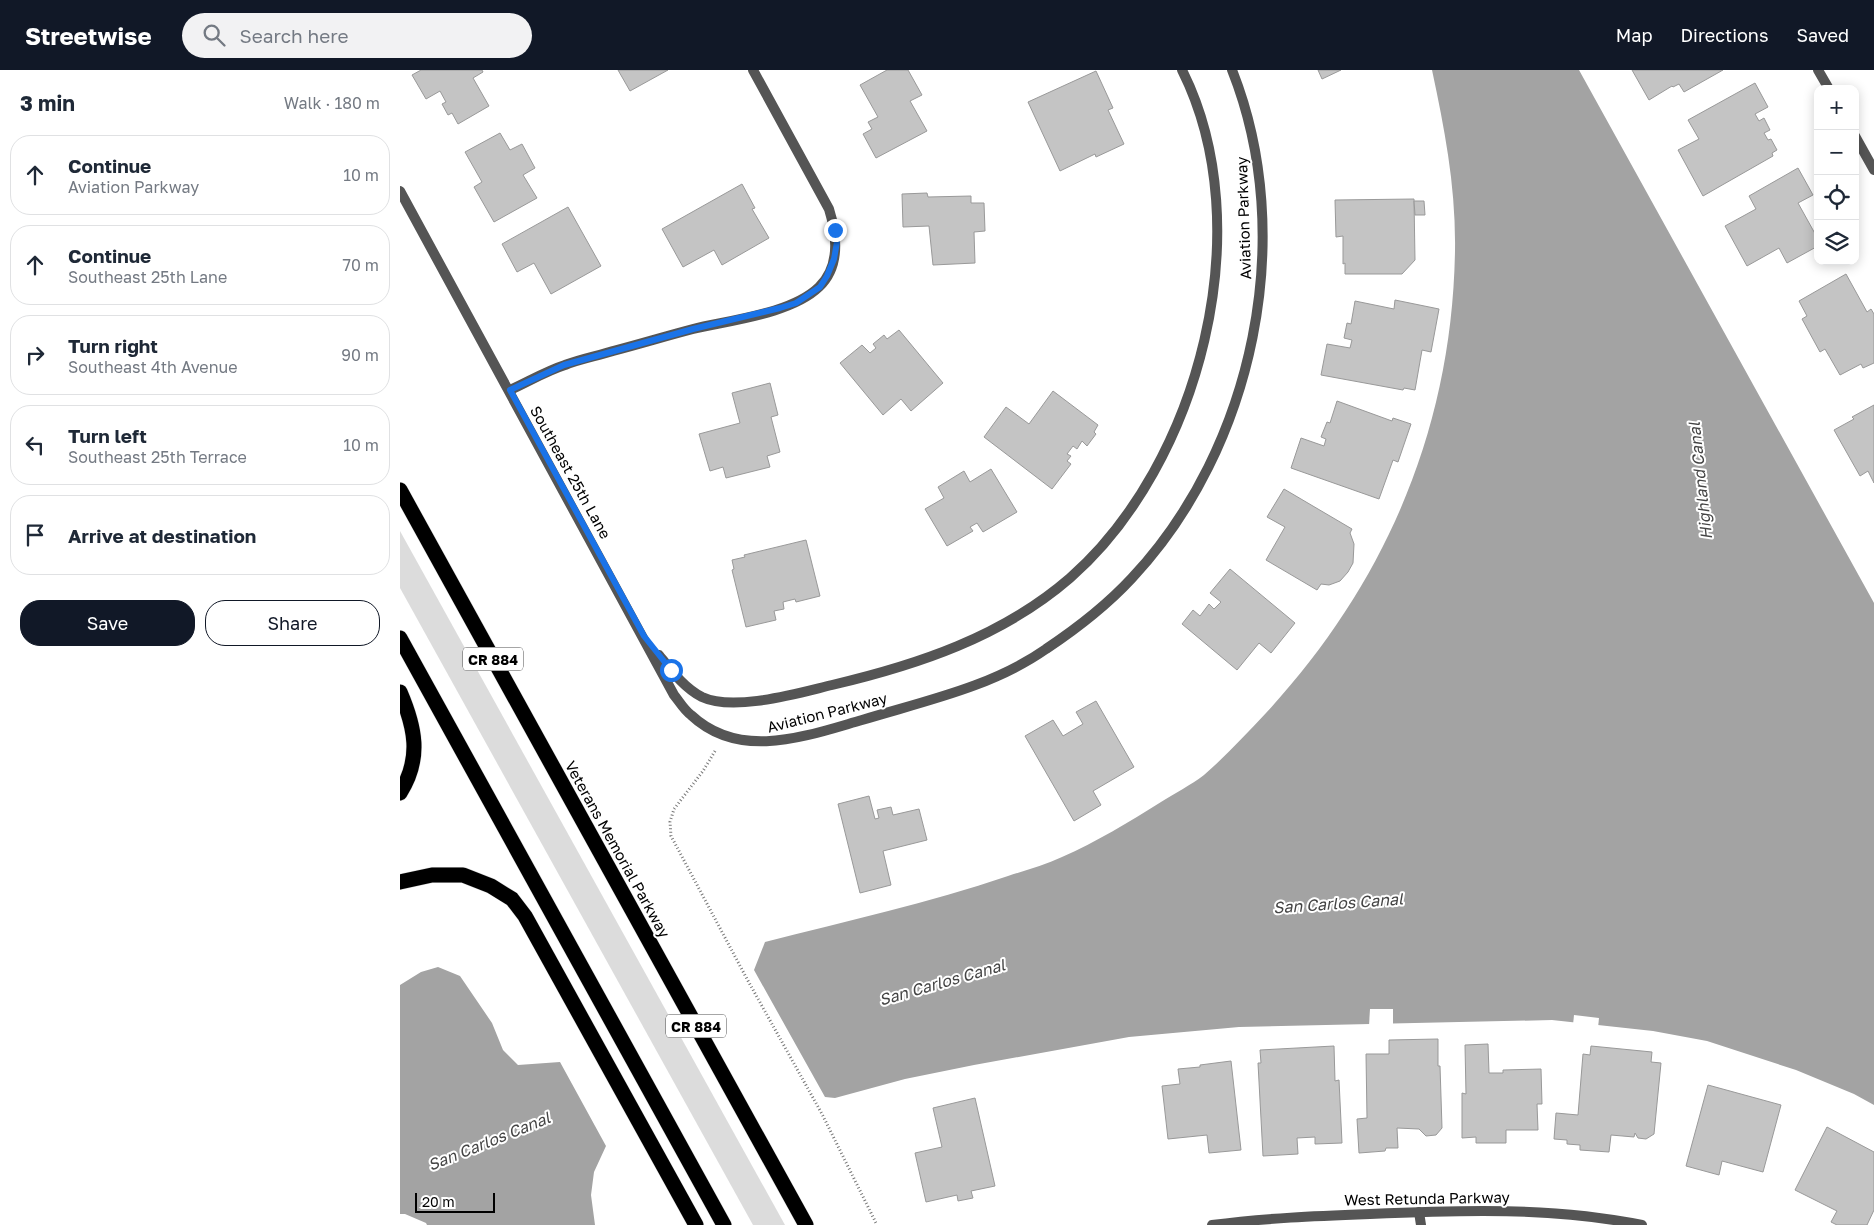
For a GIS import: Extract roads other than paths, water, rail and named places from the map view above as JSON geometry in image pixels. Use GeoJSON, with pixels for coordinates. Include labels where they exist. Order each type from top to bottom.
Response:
{"type":"FeatureCollection","features":[{"type":"Feature","properties":{"kind":"highway","name":"Veterans Memorial Parkway"},"geometry":{"type":"LineString","coordinates":[[400,490],[806,1225]]}},
{"type":"Feature","properties":{"kind":"highway"},"geometry":{"type":"LineString","coordinates":[[400,638],[724,1225]]}},
{"type":"Feature","properties":{"kind":"highway"},"geometry":{"type":"LineString","coordinates":[[400,692],[408,711],[415,744],[408,779],[400,792]]}},
{"type":"Feature","properties":{"kind":"highway"},"geometry":{"type":"LineString","coordinates":[[400,882],[432,875],[462,875],[491,886],[512,899],[525,916],[696,1225]]}},
{"type":"Feature","properties":{"kind":"street"},"geometry":{"type":"LineString","coordinates":[[510,390],[564,365],[796,303],[820,287],[834,259],[837,242],[835,227],[829,209],[753,70]]}},
{"type":"Feature","properties":{"kind":"street","name":"Aviation Parkway"},"geometry":{"type":"LineString","coordinates":[[644,636],[686,686],[701,696],[720,703],[784,696],[873,676],[950,650],[989,632],[1029,608],[1070,578],[1099,548],[1128,514],[1145,489],[1168,444],[1185,406],[1199,367],[1209,322],[1215,272],[1215,199],[1202,124],[1182,70]]}},
{"type":"Feature","properties":{"kind":"street","name":"Aviation Parkway"},"geometry":{"type":"LineString","coordinates":[[644,636],[674,694],[689,714],[706,728],[724,736],[749,742],[767,743],[840,726],[960,691],[1014,668],[1072,630],[1132,579],[1158,548],[1181,515],[1209,465],[1235,404],[1248,364],[1256,326],[1261,290],[1263,253],[1260,180],[1248,115],[1232,70]]}},
{"type":"Feature","properties":{"kind":"street"},"geometry":{"type":"LineString","coordinates":[[1818,70],[1827,85]]}},
{"type":"Feature","properties":{"kind":"street"},"geometry":{"type":"LineString","coordinates":[[1859,143],[1874,170]]}},
{"type":"Feature","properties":{"kind":"street","name":"Southeast 25th Lane"},"geometry":{"type":"LineString","coordinates":[[400,191],[644,636]]}},
{"type":"Feature","properties":{"kind":"street"},"geometry":{"type":"LineString","coordinates":[[1419,1212],[1421,1225]]}},
{"type":"Feature","properties":{"kind":"street","name":"West Retunda Parkway"},"geometry":{"type":"LineString","coordinates":[[1212,1225],[1289,1217],[1419,1212],[1561,1213],[1605,1218],[1642,1225]]}},
{"type":"Feature","properties":{"kind":"water"},"geometry":{"type":"Polygon","coordinates":[[[1432,70],[1579,70],[1874,603],[1874,1105],[1854,1094],[1796,1070],[1707,1041],[1653,1031],[1552,1020],[1239,1027],[1129,1037],[905,1079],[835,1098],[825,1097],[754,970],[765,942],[978,886],[1056,860],[1112,831],[1194,782],[1236,745],[1308,663],[1346,611],[1378,556],[1404,500],[1426,441],[1441,380],[1451,316],[1455,228],[1449,160],[1432,70]]]}},
{"type":"Feature","properties":{"kind":"water","name":"San Carlos Canal"},"geometry":{"type":"Polygon","coordinates":[[[438,967],[460,976],[492,1023],[503,1050],[518,1065],[560,1062],[606,1146],[594,1172],[591,1195],[595,1225],[427,1225],[405,1214],[400,1214],[400,985],[421,972],[438,967]]]}},
{"type":"Feature","properties":{"kind":"water label","name":"Highland Canal"},"geometry":{"type":"Point","coordinates":[1700,481]}}]}
